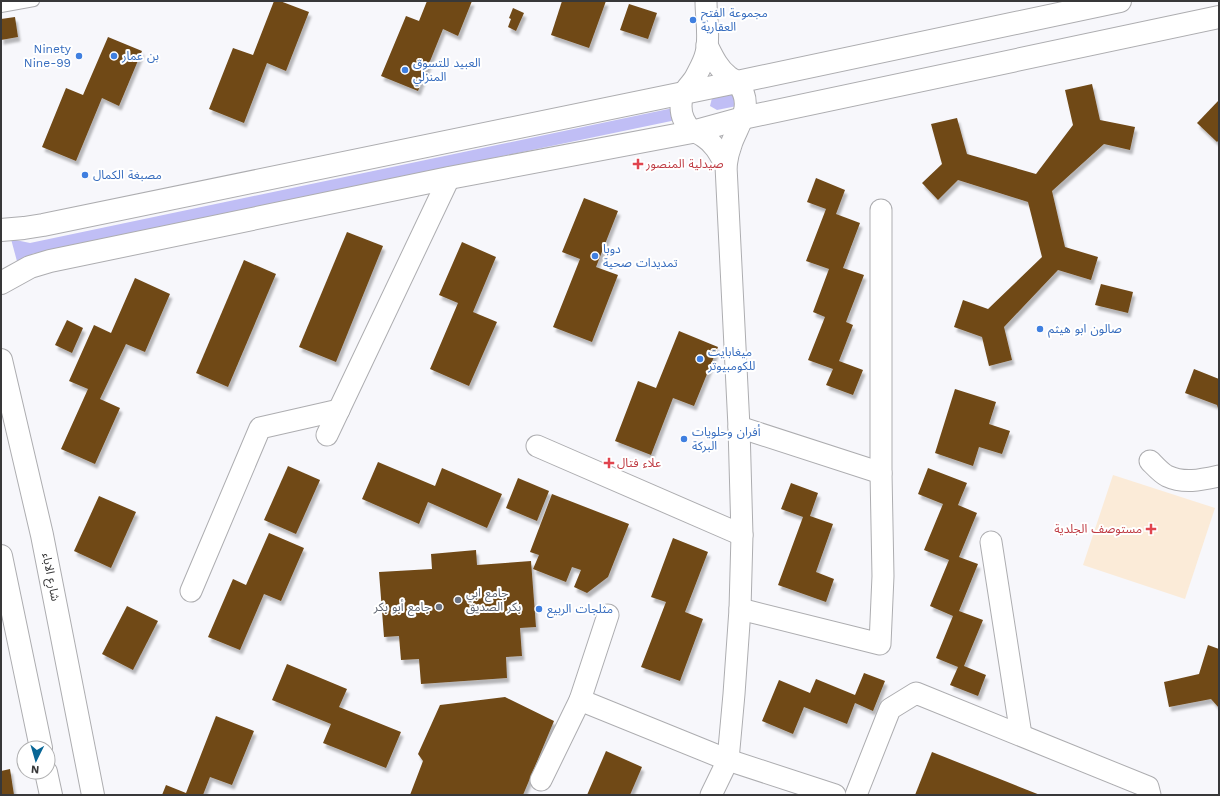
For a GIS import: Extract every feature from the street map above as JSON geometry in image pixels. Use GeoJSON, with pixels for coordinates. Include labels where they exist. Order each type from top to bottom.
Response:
{"type":"FeatureCollection","features":[{"type":"Feature","properties":{"kind":"main road"},"geometry":{"type":"LineString","coordinates":[[1,230],[24,228],[684,93],[1120,1]]}},
{"type":"Feature","properties":{"kind":"main road"},"geometry":{"type":"LineString","coordinates":[[1,283],[30,267],[50,261],[449,178],[692,132],[743,118],[1219,17]]}},
{"type":"Feature","properties":{"kind":"main road","name":"شارع الاباء"},"geometry":{"type":"LineString","coordinates":[[1,360],[42,535],[93,795]]}},
{"type":"Feature","properties":{"kind":"main road"},"geometry":{"type":"LineString","coordinates":[[1,556],[39,740]]}},
{"type":"Feature","properties":{"kind":"main road"},"geometry":{"type":"LineString","coordinates":[[48,780],[51,795]]}},
{"type":"Feature","properties":{"kind":"street"},"geometry":{"type":"LineString","coordinates":[[706,1],[707,45],[702,64],[684,93],[681,101],[681,109],[683,118],[692,132],[704,137],[713,144],[726,166]]}},
{"type":"Feature","properties":{"kind":"street"},"geometry":{"type":"LineString","coordinates":[[707,45],[721,69],[737,82],[745,99],[743,118],[732,142],[726,166],[742,535],[740,609],[728,760],[711,795]]}},
{"type":"Feature","properties":{"kind":"street"},"geometry":{"type":"LineString","coordinates":[[327,435],[449,178]]}},
{"type":"Feature","properties":{"kind":"street"},"geometry":{"type":"LineString","coordinates":[[740,609],[880,644],[883,576],[881,473],[881,210]]}},
{"type":"Feature","properties":{"kind":"street"},"geometry":{"type":"LineString","coordinates":[[192,591],[260,428],[338,410]]}},
{"type":"Feature","properties":{"kind":"street"},"geometry":{"type":"LineString","coordinates":[[738,427],[881,473]]}},
{"type":"Feature","properties":{"kind":"street"},"geometry":{"type":"LineString","coordinates":[[537,446],[742,535]]}},
{"type":"Feature","properties":{"kind":"street"},"geometry":{"type":"LineString","coordinates":[[1150,461],[1166,476],[1185,482],[1219,476]]}},
{"type":"Feature","properties":{"kind":"street"},"geometry":{"type":"LineString","coordinates":[[990,542],[1021,736]]}},
{"type":"Feature","properties":{"kind":"street"},"geometry":{"type":"LineString","coordinates":[[541,780],[580,700],[608,615]]}},
{"type":"Feature","properties":{"kind":"street"},"geometry":{"type":"LineString","coordinates":[[856,795],[890,709],[916,693],[1148,788],[1150,795]]}},
{"type":"Feature","properties":{"kind":"street"},"geometry":{"type":"LineString","coordinates":[[580,700],[728,760],[835,795]]}},
{"type":"Feature","properties":{"kind":"lane"},"geometry":{"type":"LineString","coordinates":[[1,7],[34,1]]}},
{"type":"Feature","properties":{"kind":"shaded area"},"geometry":{"type":"Polygon","coordinates":[[[738,93],[742,105],[717,110],[710,106],[712,98],[738,93]]]}},
{"type":"Feature","properties":{"kind":"shaded area"},"geometry":{"type":"Polygon","coordinates":[[[678,107],[681,119],[32,254],[18,265],[11,239],[30,243],[678,107]]]}},
{"type":"Feature","properties":{"kind":"shaded area","name":"مستوصف الجلدية"},"geometry":{"type":"Polygon","coordinates":[[[1113,475],[1215,508],[1185,599],[1083,565],[1113,475]]]}},
{"type":"Feature","properties":{"kind":"building"},"geometry":{"type":"Polygon","coordinates":[[[274,1],[280,1],[309,12],[286,71],[267,63],[244,123],[209,109],[233,48],[253,55],[274,1]]]}},
{"type":"Feature","properties":{"kind":"building"},"geometry":{"type":"Polygon","coordinates":[[[427,1],[472,1],[458,36],[443,29],[418,91],[381,76],[406,16],[419,21],[427,1]]]}},
{"type":"Feature","properties":{"kind":"building"},"geometry":{"type":"Polygon","coordinates":[[[562,1],[606,1],[589,48],[551,35],[562,1]]]}},
{"type":"Feature","properties":{"kind":"building"},"geometry":{"type":"Polygon","coordinates":[[[629,4],[657,13],[648,39],[620,30],[629,4]]]}},
{"type":"Feature","properties":{"kind":"building"},"geometry":{"type":"Polygon","coordinates":[[[513,8],[524,13],[516,31],[508,27],[511,19],[509,18],[513,8]]]}},
{"type":"Feature","properties":{"kind":"building"},"geometry":{"type":"Polygon","coordinates":[[[15,17],[18,37],[1,40],[1,19],[15,17]]]}},
{"type":"Feature","properties":{"kind":"building"},"geometry":{"type":"Polygon","coordinates":[[[108,37],[142,51],[119,106],[102,98],[76,161],[42,147],[66,88],[83,95],[108,37]]]}},
{"type":"Feature","properties":{"kind":"building"},"geometry":{"type":"Polygon","coordinates":[[[1092,84],[1100,120],[1135,127],[1130,150],[1104,144],[1052,191],[1065,247],[1098,257],[1091,280],[1058,270],[1004,327],[1012,360],[989,366],[982,337],[954,327],[963,300],[988,309],[1042,257],[1028,202],[958,180],[938,200],[922,183],[942,164],[931,124],[957,118],[967,154],[1036,174],[1073,125],[1065,90],[1092,84]]]}},
{"type":"Feature","properties":{"kind":"building"},"geometry":{"type":"Polygon","coordinates":[[[1219,100],[1219,140],[1217,142],[1197,123],[1219,100]]]}},
{"type":"Feature","properties":{"kind":"building"},"geometry":{"type":"Polygon","coordinates":[[[816,178],[845,190],[836,214],[860,223],[843,268],[864,275],[846,322],[853,325],[839,361],[863,370],[853,395],[826,385],[833,369],[808,360],[825,317],[813,312],[829,269],[806,261],[826,209],[807,202],[816,178]]]}},
{"type":"Feature","properties":{"kind":"building"},"geometry":{"type":"Polygon","coordinates":[[[584,198],[618,211],[596,267],[618,275],[592,342],[553,327],[580,259],[562,252],[584,198]]]}},
{"type":"Feature","properties":{"kind":"building"},"geometry":{"type":"Polygon","coordinates":[[[347,232],[383,246],[336,362],[299,347],[347,232]]]}},
{"type":"Feature","properties":{"kind":"building"},"geometry":{"type":"Polygon","coordinates":[[[462,242],[496,257],[473,312],[497,322],[469,386],[430,369],[458,303],[439,295],[462,242]]]}},
{"type":"Feature","properties":{"kind":"building"},"geometry":{"type":"Polygon","coordinates":[[[244,260],[276,274],[228,387],[196,373],[244,260]]]}},
{"type":"Feature","properties":{"kind":"building"},"geometry":{"type":"Polygon","coordinates":[[[135,278],[170,294],[145,352],[126,344],[100,399],[120,408],[95,464],[61,449],[88,389],[69,381],[94,325],[111,333],[135,278]]]}},
{"type":"Feature","properties":{"kind":"building"},"geometry":{"type":"Polygon","coordinates":[[[1101,284],[1133,292],[1128,313],[1095,305],[1101,284]]]}},
{"type":"Feature","properties":{"kind":"building"},"geometry":{"type":"Polygon","coordinates":[[[67,320],[83,328],[72,353],[55,345],[67,320]]]}},
{"type":"Feature","properties":{"kind":"building"},"geometry":{"type":"Polygon","coordinates":[[[679,331],[718,347],[694,406],[673,398],[651,455],[615,441],[638,381],[656,388],[679,331]]]}},
{"type":"Feature","properties":{"kind":"building"},"geometry":{"type":"Polygon","coordinates":[[[1194,369],[1219,379],[1219,411],[1217,405],[1185,393],[1194,369]]]}},
{"type":"Feature","properties":{"kind":"building"},"geometry":{"type":"Polygon","coordinates":[[[955,389],[996,402],[989,424],[1010,431],[1002,454],[979,447],[973,466],[935,453],[955,389]]]}},
{"type":"Feature","properties":{"kind":"building"},"geometry":{"type":"Polygon","coordinates":[[[378,462],[435,486],[442,468],[502,494],[487,528],[428,502],[419,524],[362,499],[378,462]]]}},
{"type":"Feature","properties":{"kind":"building"},"geometry":{"type":"Polygon","coordinates":[[[288,466],[320,480],[296,534],[264,520],[288,466]]]}},
{"type":"Feature","properties":{"kind":"building"},"geometry":{"type":"Polygon","coordinates":[[[928,468],[967,483],[958,505],[977,513],[959,557],[978,564],[959,611],[983,620],[964,666],[986,675],[978,696],[950,685],[958,667],[936,658],[953,616],[930,606],[949,560],[924,550],[943,504],[918,494],[928,468]]]}},
{"type":"Feature","properties":{"kind":"building"},"geometry":{"type":"Polygon","coordinates":[[[518,478],[549,491],[537,521],[506,508],[518,478]]]}},
{"type":"Feature","properties":{"kind":"building"},"geometry":{"type":"Polygon","coordinates":[[[791,483],[818,493],[810,516],[833,524],[816,572],[834,579],[826,602],[778,585],[803,517],[781,509],[791,483]]]}},
{"type":"Feature","properties":{"kind":"building"},"geometry":{"type":"Polygon","coordinates":[[[552,494],[629,524],[608,577],[587,593],[574,587],[581,570],[572,567],[566,582],[533,569],[539,555],[530,552],[552,494]]]}},
{"type":"Feature","properties":{"kind":"building"},"geometry":{"type":"Polygon","coordinates":[[[99,496],[136,512],[111,568],[74,551],[99,496]]]}},
{"type":"Feature","properties":{"kind":"building"},"geometry":{"type":"Polygon","coordinates":[[[269,533],[304,548],[281,601],[264,594],[240,650],[208,637],[233,579],[246,585],[269,533]]]}},
{"type":"Feature","properties":{"kind":"building"},"geometry":{"type":"Polygon","coordinates":[[[673,538],[708,552],[685,612],[703,619],[680,681],[641,667],[666,602],[651,597],[673,538]]]}},
{"type":"Feature","properties":{"kind":"building","name":"جامع ابي بكر الصديق"},"geometry":{"type":"Polygon","coordinates":[[[476,550],[477,565],[531,561],[536,627],[520,628],[522,656],[506,657],[507,678],[421,684],[419,659],[401,660],[399,636],[384,637],[379,572],[432,569],[431,554],[476,550]]]}},
{"type":"Feature","properties":{"kind":"building"},"geometry":{"type":"Polygon","coordinates":[[[127,606],[158,621],[133,670],[102,654],[127,606]]]}},
{"type":"Feature","properties":{"kind":"building"},"geometry":{"type":"Polygon","coordinates":[[[1208,645],[1219,649],[1219,708],[1211,699],[1169,707],[1164,682],[1199,674],[1208,645]]]}},
{"type":"Feature","properties":{"kind":"building"},"geometry":{"type":"Polygon","coordinates":[[[287,664],[347,689],[339,707],[401,732],[386,768],[323,743],[331,724],[272,700],[287,664]]]}},
{"type":"Feature","properties":{"kind":"building"},"geometry":{"type":"Polygon","coordinates":[[[864,673],[885,681],[873,711],[855,703],[847,724],[804,707],[793,734],[762,721],[779,680],[810,693],[816,679],[855,695],[864,673]]]}},
{"type":"Feature","properties":{"kind":"building"},"geometry":{"type":"Polygon","coordinates":[[[505,697],[554,721],[523,795],[410,795],[423,761],[418,754],[440,705],[505,697]]]}},
{"type":"Feature","properties":{"kind":"building"},"geometry":{"type":"Polygon","coordinates":[[[216,716],[254,731],[232,785],[210,777],[203,795],[162,795],[166,785],[186,793],[216,716]]]}},
{"type":"Feature","properties":{"kind":"building"},"geometry":{"type":"Polygon","coordinates":[[[606,751],[642,767],[630,795],[587,795],[606,751]]]}},
{"type":"Feature","properties":{"kind":"building"},"geometry":{"type":"Polygon","coordinates":[[[932,752],[1040,795],[915,795],[932,752]]]}},
{"type":"Feature","properties":{"kind":"building"},"geometry":{"type":"Polygon","coordinates":[[[10,769],[14,795],[1,795],[1,771],[10,769]]]}},
{"type":"Feature","properties":{"kind":"place","name":"مجموعة الفتح العقارية"},"geometry":{"type":"Point","coordinates":[693,20]}},
{"type":"Feature","properties":{"kind":"place","name":"Ninety Nine-99"},"geometry":{"type":"Point","coordinates":[79,56]}},
{"type":"Feature","properties":{"kind":"place","name":"بن عمار"},"geometry":{"type":"Point","coordinates":[114,56]}},
{"type":"Feature","properties":{"kind":"place","name":"العبيد للتسوق المنزلي"},"geometry":{"type":"Point","coordinates":[405,70]}},
{"type":"Feature","properties":{"kind":"place","name":"صيدلية المنصور"},"geometry":{"type":"Point","coordinates":[638,164]}},
{"type":"Feature","properties":{"kind":"place","name":"مصبغة الكمال"},"geometry":{"type":"Point","coordinates":[85,175]}},
{"type":"Feature","properties":{"kind":"place","name":"دوبا تمديدات صحية"},"geometry":{"type":"Point","coordinates":[595,256]}},
{"type":"Feature","properties":{"kind":"place","name":"صالون ابو هيثم"},"geometry":{"type":"Point","coordinates":[1040,329]}},
{"type":"Feature","properties":{"kind":"place","name":"ميغابايت للكومبيوتر"},"geometry":{"type":"Point","coordinates":[700,359]}},
{"type":"Feature","properties":{"kind":"place","name":"أفران وحلويات البركة"},"geometry":{"type":"Point","coordinates":[684,439]}},
{"type":"Feature","properties":{"kind":"place","name":"علاء فتال"},"geometry":{"type":"Point","coordinates":[609,463]}},
{"type":"Feature","properties":{"kind":"place","name":"مستوصف الجلدية"},"geometry":{"type":"Point","coordinates":[1151,529]}},
{"type":"Feature","properties":{"kind":"place","name":"جامع ابي بكر الصديق"},"geometry":{"type":"Point","coordinates":[458,600]}},
{"type":"Feature","properties":{"kind":"place","name":"جامع أبو بكر"},"geometry":{"type":"Point","coordinates":[439,607]}},
{"type":"Feature","properties":{"kind":"place","name":"مثلجات الربيع"},"geometry":{"type":"Point","coordinates":[539,609]}}]}
